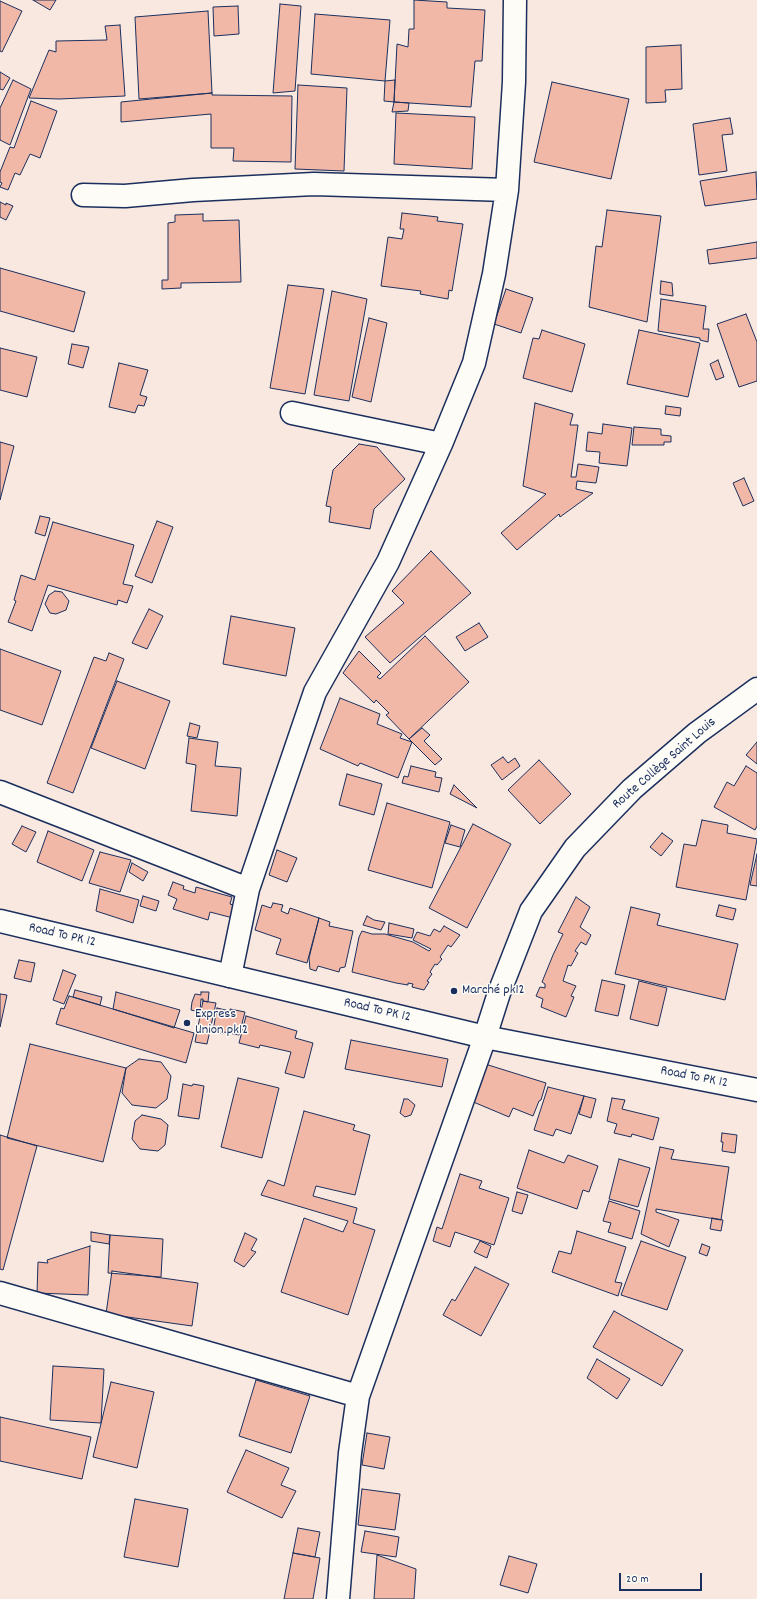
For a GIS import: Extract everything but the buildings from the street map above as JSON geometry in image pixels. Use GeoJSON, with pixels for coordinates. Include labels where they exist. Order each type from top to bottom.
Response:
{"type":"FeatureCollection","features":[{"type":"Feature","properties":{"kind":"street"},"geometry":{"type":"LineString","coordinates":[[230,976],[248,889],[315,692],[388,562],[441,444],[474,363],[494,274],[507,190],[514,82],[515,0]]}},
{"type":"Feature","properties":{"kind":"street"},"geometry":{"type":"LineString","coordinates":[[83,194],[125,196],[193,190],[314,184],[507,190]]}},
{"type":"Feature","properties":{"kind":"street"},"geometry":{"type":"LineString","coordinates":[[292,413],[441,444]]}},
{"type":"Feature","properties":{"kind":"street","name":"Route Collège Saint Louis"},"geometry":{"type":"LineString","coordinates":[[338,1599],[350,1453],[358,1396],[499,993],[531,911],[575,848],[632,789],[697,733],[757,689]]}},
{"type":"Feature","properties":{"kind":"street"},"geometry":{"type":"LineString","coordinates":[[0,792],[248,889]]}},
{"type":"Feature","properties":{"kind":"street","name":"Road To PK 12"},"geometry":{"type":"LineString","coordinates":[[0,921],[484,1037],[757,1090]]}},
{"type":"Feature","properties":{"kind":"street"},"geometry":{"type":"LineString","coordinates":[[0,1293],[358,1396]]}},
{"type":"Feature","properties":{"kind":"place","name":"Marché pk12"},"geometry":{"type":"Point","coordinates":[454,991]}},
{"type":"Feature","properties":{"kind":"place","name":"Express Union pk12"},"geometry":{"type":"Point","coordinates":[187,1023]}}]}
